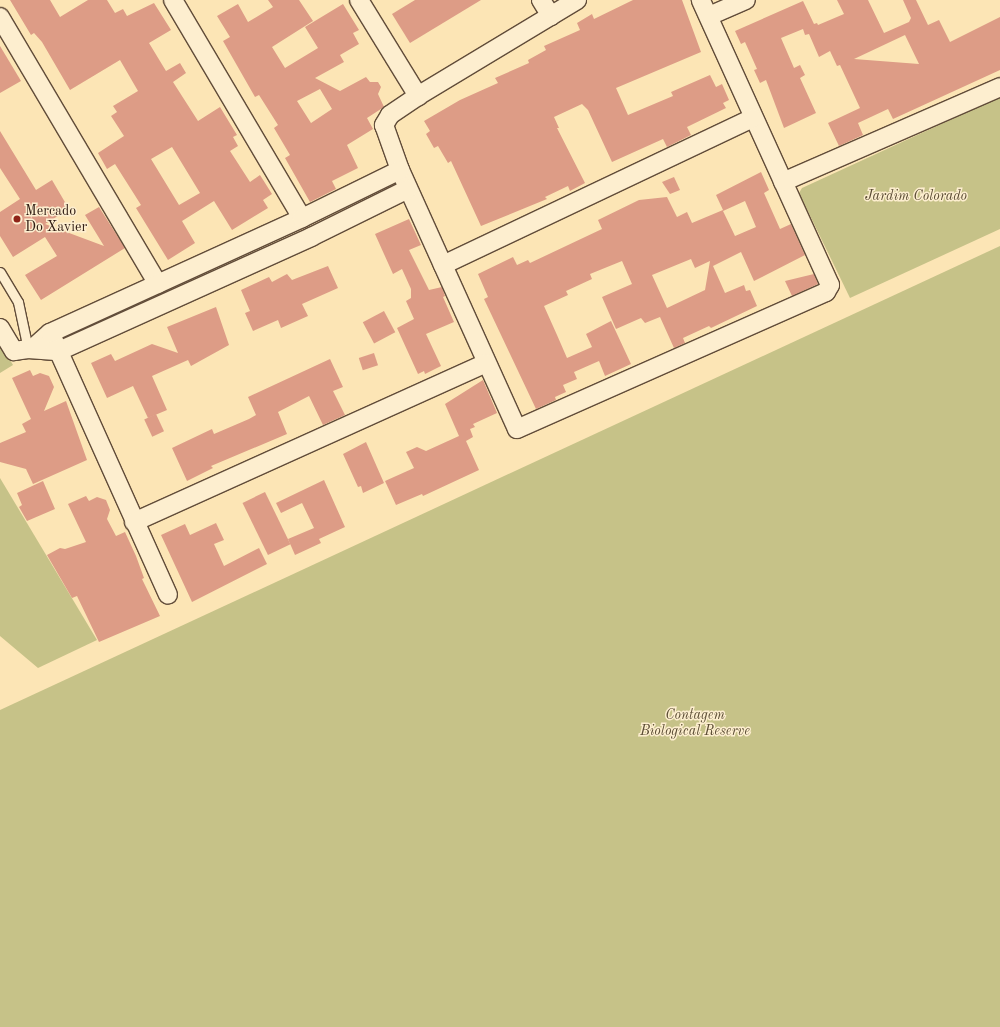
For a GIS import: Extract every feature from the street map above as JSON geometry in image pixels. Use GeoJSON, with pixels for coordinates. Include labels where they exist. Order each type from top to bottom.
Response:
{"type":"FeatureCollection","features":[{"type":"Feature","properties":{"kind":"street"},"geometry":{"type":"LineString","coordinates":[[173,0],[302,218]]}},
{"type":"Feature","properties":{"kind":"street"},"geometry":{"type":"LineString","coordinates":[[358,0],[418,96]]}},
{"type":"Feature","properties":{"kind":"street"},"geometry":{"type":"LineString","coordinates":[[541,0],[550,16]]}},
{"type":"Feature","properties":{"kind":"street"},"geometry":{"type":"LineString","coordinates":[[577,0],[418,96],[390,115],[384,125],[408,189],[517,429],[826,292],[830,285],[829,279],[753,118],[701,0]]}},
{"type":"Feature","properties":{"kind":"street"},"geometry":{"type":"LineString","coordinates":[[709,16],[746,0]]}},
{"type":"Feature","properties":{"kind":"street"},"geometry":{"type":"LineString","coordinates":[[0,16],[158,284]]}},
{"type":"Feature","properties":{"kind":"street"},"geometry":{"type":"LineString","coordinates":[[783,182],[1000,87]]}},
{"type":"Feature","properties":{"kind":"street"},"geometry":{"type":"LineString","coordinates":[[443,265],[753,118]]}},
{"type":"Feature","properties":{"kind":"street"},"geometry":{"type":"LineString","coordinates":[[30,349],[50,334],[302,218],[400,170]]}},
{"type":"Feature","properties":{"kind":"street"},"geometry":{"type":"LineString","coordinates":[[0,328],[14,351],[30,349],[59,351],[256,262],[408,189]]}},
{"type":"Feature","properties":{"kind":"street"},"geometry":{"type":"LineString","coordinates":[[246,244],[256,262]]}},
{"type":"Feature","properties":{"kind":"street"},"geometry":{"type":"LineString","coordinates":[[50,334],[168,595]]}},
{"type":"Feature","properties":{"kind":"street"},"geometry":{"type":"LineString","coordinates":[[134,522],[486,363]]}},
{"type":"Feature","properties":{"kind":"lane"},"geometry":{"type":"LineString","coordinates":[[0,272],[18,302],[30,349]]}},
{"type":"Feature","properties":{"kind":"green space","name":"Jardim Colorado"},"geometry":{"type":"Polygon","coordinates":[[[1000,97],[1000,229],[850,298],[799,193],[802,188],[1000,97]]]}},
{"type":"Feature","properties":{"kind":"green space","name":"Contagem Biological Reserve"},"geometry":{"type":"Polygon","coordinates":[[[1000,246],[1000,1027],[0,1027],[0,710],[1000,246]]]}},
{"type":"Feature","properties":{"kind":"green space"},"geometry":{"type":"Polygon","coordinates":[[[0,343],[13,365],[0,373],[0,343]]]}},
{"type":"Feature","properties":{"kind":"green space"},"geometry":{"type":"Polygon","coordinates":[[[0,478],[97,640],[38,668],[0,636],[0,478]]]}},
{"type":"Feature","properties":{"kind":"building"},"geometry":{"type":"Polygon","coordinates":[[[10,0],[50,0],[60,17],[88,0],[107,0],[115,13],[123,9],[127,16],[154,3],[171,30],[149,43],[166,71],[180,63],[186,73],[173,82],[198,121],[220,107],[237,135],[233,137],[238,146],[230,151],[250,182],[260,175],[272,194],[263,200],[268,208],[232,230],[214,201],[182,221],[195,243],[168,260],[136,208],[141,205],[115,164],[107,169],[98,153],[124,136],[111,116],[117,112],[113,106],[138,91],[120,60],[70,90],[42,42],[34,33],[31,35],[10,0]],[[172,147],[151,159],[179,205],[200,193],[172,147]]]}},
{"type":"Feature","properties":{"kind":"building"},"geometry":{"type":"Polygon","coordinates":[[[268,0],[299,0],[313,21],[272,47],[285,68],[318,48],[305,27],[343,4],[359,30],[353,33],[359,44],[340,55],[344,62],[315,78],[340,91],[366,77],[370,82],[378,82],[381,87],[378,94],[384,107],[367,118],[373,129],[347,145],[358,168],[332,181],[336,189],[310,202],[285,158],[290,155],[274,128],[278,125],[259,95],[255,97],[223,41],[230,37],[217,16],[238,4],[248,22],[273,7],[268,0]],[[320,89],[297,101],[311,123],[332,109],[320,89]]]}},
{"type":"Feature","properties":{"kind":"building"},"geometry":{"type":"Polygon","coordinates":[[[415,0],[481,0],[410,43],[392,14],[415,0]]]}},
{"type":"Feature","properties":{"kind":"building"},"geometry":{"type":"Polygon","coordinates":[[[633,0],[682,0],[701,52],[616,88],[628,115],[673,96],[671,92],[710,75],[716,87],[722,84],[729,100],[723,103],[726,108],[687,127],[691,135],[667,147],[663,139],[612,162],[588,110],[582,104],[554,117],[559,128],[557,128],[585,183],[570,191],[568,186],[545,197],[547,199],[481,226],[451,161],[448,163],[438,146],[434,148],[426,134],[430,131],[424,121],[460,100],[498,83],[495,78],[529,63],[528,60],[546,50],[544,46],[580,30],[577,23],[592,14],[594,19],[633,0]]]}},
{"type":"Feature","properties":{"kind":"building"},"geometry":{"type":"Polygon","coordinates":[[[837,0],[868,0],[884,33],[909,22],[911,18],[903,0],[916,0],[928,25],[939,20],[950,42],[1000,17],[1000,70],[893,119],[888,109],[858,123],[863,135],[839,146],[828,123],[860,108],[840,65],[837,66],[830,51],[819,57],[809,34],[805,35],[803,29],[781,38],[794,68],[800,65],[805,75],[800,78],[816,113],[784,128],[766,80],[760,83],[754,70],[757,69],[745,42],[741,44],[735,31],[803,1],[814,24],[817,23],[818,25],[844,14],[837,0]],[[905,35],[854,59],[919,64],[905,35]]]}},
{"type":"Feature","properties":{"kind":"building"},"geometry":{"type":"Polygon","coordinates":[[[0,46],[21,81],[0,93],[0,46]]]}},
{"type":"Feature","properties":{"kind":"building"},"geometry":{"type":"Polygon","coordinates":[[[0,131],[36,190],[52,180],[69,209],[45,224],[104,246],[85,215],[99,207],[125,248],[41,300],[25,275],[57,256],[45,237],[13,257],[0,236],[0,212],[20,199],[0,168],[0,131]]]}},
{"type":"Feature","properties":{"kind":"building"},"geometry":{"type":"Polygon","coordinates":[[[761,172],[769,190],[764,193],[780,229],[791,224],[805,255],[754,281],[741,252],[713,266],[725,293],[744,285],[746,291],[750,290],[757,306],[711,328],[709,326],[683,338],[685,343],[674,348],[660,317],[645,323],[641,318],[616,329],[602,297],[632,284],[622,261],[590,274],[592,279],[566,291],[568,295],[544,306],[567,358],[592,347],[586,334],[611,321],[631,364],[605,376],[599,361],[574,372],[577,379],[563,385],[566,392],[555,397],[556,400],[536,409],[484,299],[488,297],[478,274],[513,257],[517,265],[528,260],[530,263],[602,229],[598,220],[639,200],[667,197],[677,217],[687,212],[692,223],[723,210],[716,195],[761,172]],[[745,201],[723,211],[735,236],[756,227],[745,201]],[[691,259],[652,275],[667,308],[705,290],[710,261],[695,268],[691,259]]]}},
{"type":"Feature","properties":{"kind":"building"},"geometry":{"type":"Polygon","coordinates":[[[674,177],[680,190],[670,194],[662,182],[674,177]]]}},
{"type":"Feature","properties":{"kind":"building"},"geometry":{"type":"Polygon","coordinates":[[[409,219],[421,245],[409,250],[429,290],[442,287],[445,296],[443,297],[454,322],[426,334],[441,366],[425,374],[424,371],[418,374],[397,328],[414,319],[406,301],[411,298],[411,289],[402,269],[393,274],[375,234],[409,219]]]}},
{"type":"Feature","properties":{"kind":"building"},"geometry":{"type":"Polygon","coordinates":[[[328,266],[338,288],[302,304],[308,316],[281,328],[278,320],[253,331],[245,313],[250,311],[241,290],[269,277],[272,282],[287,274],[292,280],[328,266]]]}},
{"type":"Feature","properties":{"kind":"building"},"geometry":{"type":"Polygon","coordinates":[[[814,274],[818,284],[792,296],[785,281],[814,274]]]}},
{"type":"Feature","properties":{"kind":"building"},"geometry":{"type":"Polygon","coordinates":[[[216,307],[229,345],[191,366],[188,360],[152,376],[167,410],[148,418],[133,386],[107,398],[91,363],[111,354],[115,361],[152,344],[178,353],[167,327],[216,307]]]}},
{"type":"Feature","properties":{"kind":"building"},"geometry":{"type":"Polygon","coordinates":[[[384,311],[395,332],[374,343],[363,322],[384,311]]]}},
{"type":"Feature","properties":{"kind":"building"},"geometry":{"type":"Polygon","coordinates":[[[374,353],[378,365],[363,370],[359,358],[374,353]]]}},
{"type":"Feature","properties":{"kind":"building"},"geometry":{"type":"Polygon","coordinates":[[[330,359],[343,387],[333,391],[345,415],[323,425],[309,396],[278,412],[287,434],[211,466],[213,468],[187,481],[172,448],[212,429],[214,434],[249,419],[256,415],[248,397],[330,359]]]}},
{"type":"Feature","properties":{"kind":"building"},"geometry":{"type":"Polygon","coordinates":[[[30,370],[33,376],[40,373],[49,376],[54,387],[44,411],[66,401],[87,460],[33,484],[26,469],[0,462],[0,443],[26,432],[22,424],[31,419],[12,378],[30,370]]]}},
{"type":"Feature","properties":{"kind":"building"},"geometry":{"type":"Polygon","coordinates":[[[483,380],[497,413],[473,424],[475,427],[470,429],[473,437],[466,441],[479,470],[423,496],[422,494],[396,505],[385,481],[414,468],[406,452],[417,447],[426,451],[459,436],[445,404],[483,380]]]}},
{"type":"Feature","properties":{"kind":"building"},"geometry":{"type":"Polygon","coordinates":[[[156,414],[164,431],[152,437],[144,419],[156,414]]]}},
{"type":"Feature","properties":{"kind":"building"},"geometry":{"type":"Polygon","coordinates":[[[366,442],[384,483],[363,493],[361,486],[358,487],[343,454],[366,442]]]}},
{"type":"Feature","properties":{"kind":"building"},"geometry":{"type":"Polygon","coordinates":[[[324,480],[345,527],[319,539],[321,543],[295,555],[288,539],[314,528],[302,503],[281,513],[276,503],[324,480]]]}},
{"type":"Feature","properties":{"kind":"building"},"geometry":{"type":"Polygon","coordinates":[[[43,481],[55,509],[27,521],[19,507],[22,505],[17,493],[43,481]]]}},
{"type":"Feature","properties":{"kind":"building"},"geometry":{"type":"Polygon","coordinates":[[[265,492],[290,544],[268,555],[243,503],[265,492]]]}},
{"type":"Feature","properties":{"kind":"building"},"geometry":{"type":"Polygon","coordinates":[[[86,496],[89,501],[97,497],[106,500],[110,510],[107,519],[116,536],[125,532],[144,578],[142,579],[160,616],[99,642],[77,596],[72,598],[47,555],[60,548],[65,549],[86,542],[68,504],[86,496]]]}},
{"type":"Feature","properties":{"kind":"building"},"geometry":{"type":"Polygon","coordinates":[[[216,523],[224,540],[214,544],[224,566],[259,548],[267,564],[192,602],[161,535],[185,524],[190,535],[216,523]]]}},
{"type":"Feature","properties":{"kind":"place","name":"Mercado Do Xavier"},"geometry":{"type":"Point","coordinates":[17,219]}}]}
